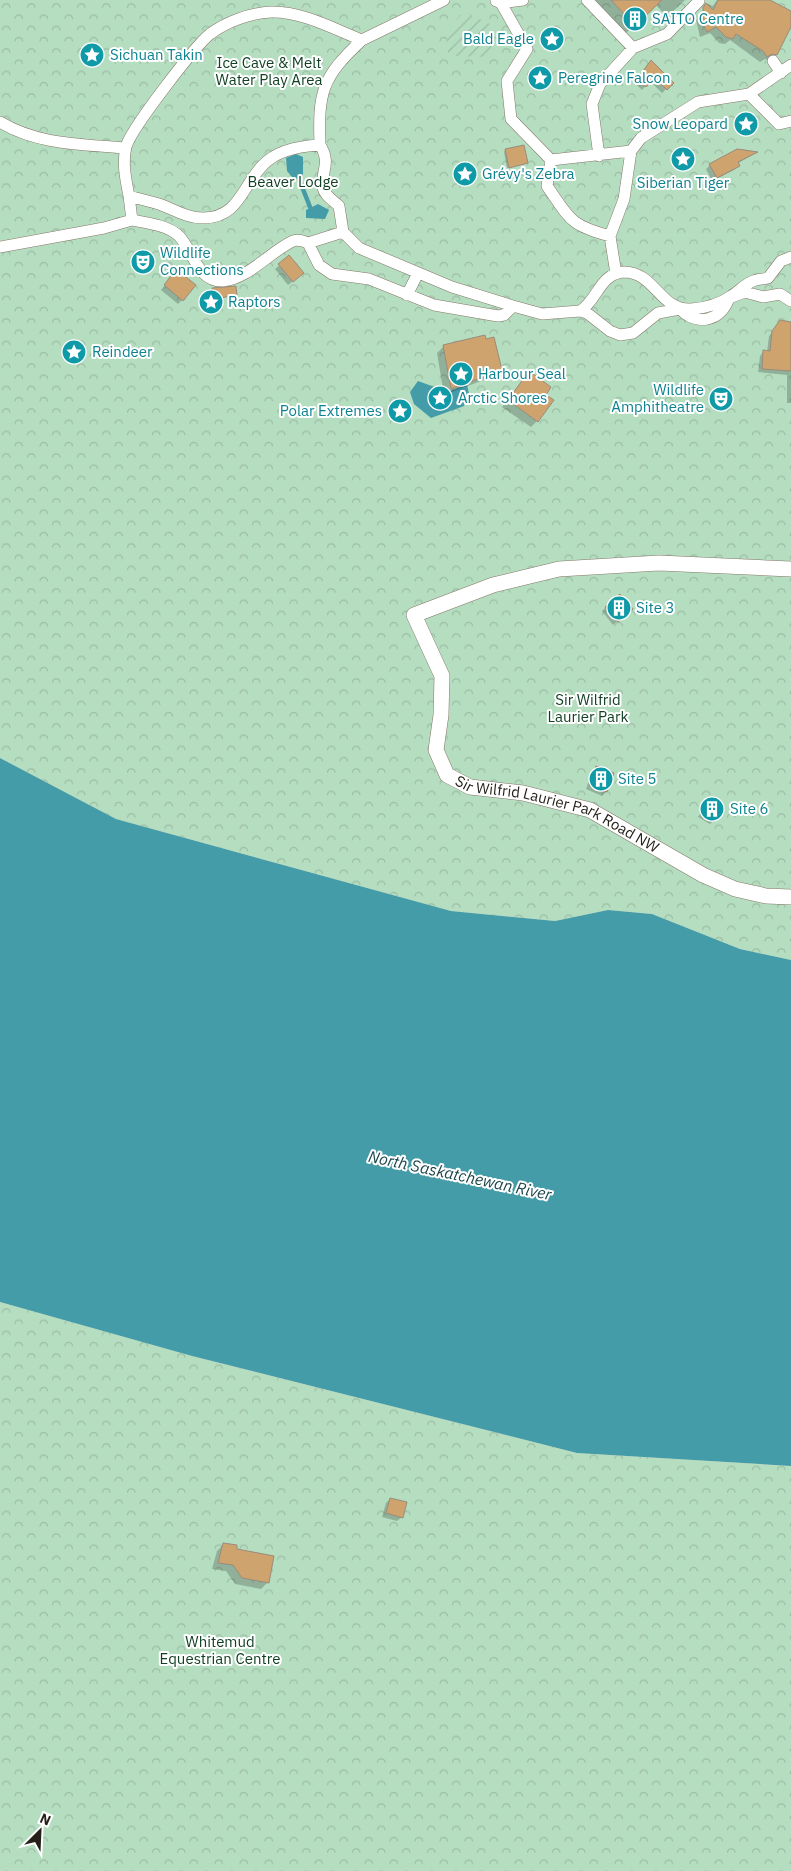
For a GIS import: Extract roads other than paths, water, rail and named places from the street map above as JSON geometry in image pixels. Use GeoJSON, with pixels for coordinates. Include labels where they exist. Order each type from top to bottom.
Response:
{"type":"FeatureCollection","features":[{"type":"Feature","properties":{"kind":"street"},"geometry":{"type":"LineString","coordinates":[[444,0],[362,40],[336,67],[326,84],[319,111],[320,145],[326,162],[323,188],[331,200],[339,206],[343,232],[364,251],[452,287],[513,306],[542,314],[580,311],[594,316],[615,333],[627,335],[639,330],[658,313],[706,306],[745,292],[763,296],[780,294],[791,301]]}},
{"type":"Feature","properties":{"kind":"street"},"geometry":{"type":"LineString","coordinates":[[523,0],[498,2],[527,49],[507,81],[512,119],[551,160]]}},
{"type":"Feature","properties":{"kind":"street"},"geometry":{"type":"LineString","coordinates":[[587,0],[633,48]]}},
{"type":"Feature","properties":{"kind":"street"},"geometry":{"type":"LineString","coordinates":[[600,156],[593,112],[594,96],[604,79],[633,48],[667,34],[699,0]]}},
{"type":"Feature","properties":{"kind":"street"},"geometry":{"type":"LineString","coordinates":[[132,220],[125,171],[125,148],[134,130],[197,47],[211,33],[230,23],[261,13],[285,13],[362,40]]}},
{"type":"Feature","properties":{"kind":"street"},"geometry":{"type":"LineString","coordinates":[[773,61],[780,73]]}},
{"type":"Feature","properties":{"kind":"street"},"geometry":{"type":"LineString","coordinates":[[616,274],[610,236],[624,199],[631,152],[641,138],[698,102],[749,94],[791,65]]}},
{"type":"Feature","properties":{"kind":"street"},"geometry":{"type":"LineString","coordinates":[[749,94],[779,124],[791,121]]}},
{"type":"Feature","properties":{"kind":"street"},"geometry":{"type":"LineString","coordinates":[[0,122],[14,131]]}},
{"type":"Feature","properties":{"kind":"street"},"geometry":{"type":"LineString","coordinates":[[0,128],[38,139],[125,148]]}},
{"type":"Feature","properties":{"kind":"street"},"geometry":{"type":"LineString","coordinates":[[129,196],[159,204],[191,217],[200,218],[220,215],[239,202],[263,164],[283,152],[296,148],[320,145]]}},
{"type":"Feature","properties":{"kind":"street"},"geometry":{"type":"LineString","coordinates":[[551,160],[631,152]]}},
{"type":"Feature","properties":{"kind":"street"},"geometry":{"type":"LineString","coordinates":[[551,160],[546,186],[572,222],[588,230],[610,236]]}},
{"type":"Feature","properties":{"kind":"street"},"geometry":{"type":"LineString","coordinates":[[0,247],[104,228],[132,220],[148,223],[174,232],[184,243],[203,274],[221,281],[232,278],[262,262],[292,242],[299,240],[308,243],[343,232]]}},
{"type":"Feature","properties":{"kind":"street"},"geometry":{"type":"LineString","coordinates":[[308,243],[319,265],[332,274],[369,279],[434,305],[498,316],[504,315],[513,306]]}},
{"type":"Feature","properties":{"kind":"street"},"geometry":{"type":"LineString","coordinates":[[729,298],[753,281],[768,278],[780,261],[791,257]]}},
{"type":"Feature","properties":{"kind":"street"},"geometry":{"type":"LineString","coordinates":[[580,311],[590,303],[603,283],[616,274],[624,272],[644,277],[662,297],[680,309]]}},
{"type":"Feature","properties":{"kind":"street"},"geometry":{"type":"LineString","coordinates":[[407,295],[418,273]]}},
{"type":"Feature","properties":{"kind":"street","name":"Sir Wilfrid Laurier Park Road NW"},"geometry":{"type":"LineString","coordinates":[[791,569],[659,563],[559,569],[493,585],[414,615],[442,676],[441,715],[436,750],[447,775],[470,787],[523,793],[590,810],[703,875],[727,885],[766,896],[791,897]]}},
{"type":"Feature","properties":{"kind":"water"},"geometry":{"type":"Polygon","coordinates":[[[296,154],[303,157],[303,175],[299,179],[293,178],[287,171],[286,158],[296,154]]]}},
{"type":"Feature","properties":{"kind":"water"},"geometry":{"type":"Polygon","coordinates":[[[318,204],[329,210],[325,219],[306,218],[306,210],[318,204]]]}},
{"type":"Feature","properties":{"kind":"water","name":"Arctic Shores"},"geometry":{"type":"Polygon","coordinates":[[[418,381],[448,392],[467,384],[469,394],[464,406],[431,418],[414,404],[410,392],[418,381]]]}},
{"type":"Feature","properties":{"kind":"water","name":"North Saskatchewan River"},"geometry":{"type":"Polygon","coordinates":[[[0,758],[116,819],[451,911],[555,921],[608,910],[652,914],[740,949],[791,960],[791,1466],[577,1453],[192,1356],[0,1302],[0,758]]]}},
{"type":"Feature","properties":{"kind":"waterway"},"geometry":{"type":"LineString","coordinates":[[299,179],[310,207]]}},
{"type":"Feature","properties":{"kind":"place","name":"SAITO Centre"},"geometry":{"type":"Point","coordinates":[635,19]}},
{"type":"Feature","properties":{"kind":"place","name":"Bald Eagle"},"geometry":{"type":"Point","coordinates":[552,39]}},
{"type":"Feature","properties":{"kind":"place","name":"Sichuan Takin"},"geometry":{"type":"Point","coordinates":[92,55]}},
{"type":"Feature","properties":{"kind":"place","name":"Peregrine Falcon"},"geometry":{"type":"Point","coordinates":[540,78]}},
{"type":"Feature","properties":{"kind":"place","name":"Snow Leopard"},"geometry":{"type":"Point","coordinates":[746,124]}},
{"type":"Feature","properties":{"kind":"place","name":"Siberian Tiger"},"geometry":{"type":"Point","coordinates":[683,159]}},
{"type":"Feature","properties":{"kind":"place","name":"Grévy's Zebra"},"geometry":{"type":"Point","coordinates":[465,174]}},
{"type":"Feature","properties":{"kind":"place","name":"Wildlife Connections"},"geometry":{"type":"Point","coordinates":[143,262]}},
{"type":"Feature","properties":{"kind":"place","name":"Raptors"},"geometry":{"type":"Point","coordinates":[211,302]}},
{"type":"Feature","properties":{"kind":"place","name":"Reindeer"},"geometry":{"type":"Point","coordinates":[74,352]}},
{"type":"Feature","properties":{"kind":"place","name":"Harbour Seal"},"geometry":{"type":"Point","coordinates":[461,374]}},
{"type":"Feature","properties":{"kind":"place","name":"Arctic Shores"},"geometry":{"type":"Point","coordinates":[440,398]}},
{"type":"Feature","properties":{"kind":"place","name":"Wildlife Amphitheatre"},"geometry":{"type":"Point","coordinates":[721,399]}},
{"type":"Feature","properties":{"kind":"place","name":"Polar Extremes"},"geometry":{"type":"Point","coordinates":[400,411]}},
{"type":"Feature","properties":{"kind":"place","name":"Site 3"},"geometry":{"type":"Point","coordinates":[619,608]}},
{"type":"Feature","properties":{"kind":"place","name":"Site 5"},"geometry":{"type":"Point","coordinates":[601,779]}},
{"type":"Feature","properties":{"kind":"place","name":"Site 6"},"geometry":{"type":"Point","coordinates":[712,809]}},
{"type":"Feature","properties":{"kind":"park label","name":"Ice Cave & Melt Water Play Area"},"geometry":{"type":"Point","coordinates":[269,72]}},
{"type":"Feature","properties":{"kind":"park label","name":"Beaver Lodge"},"geometry":{"type":"Point","coordinates":[293,182]}},
{"type":"Feature","properties":{"kind":"park label","name":"Sir Wilfrid Laurier Park"},"geometry":{"type":"Point","coordinates":[588,708]}},
{"type":"Feature","properties":{"kind":"park label","name":"Whitemud Equestrian Centre"},"geometry":{"type":"Point","coordinates":[220,1650]}}]}
